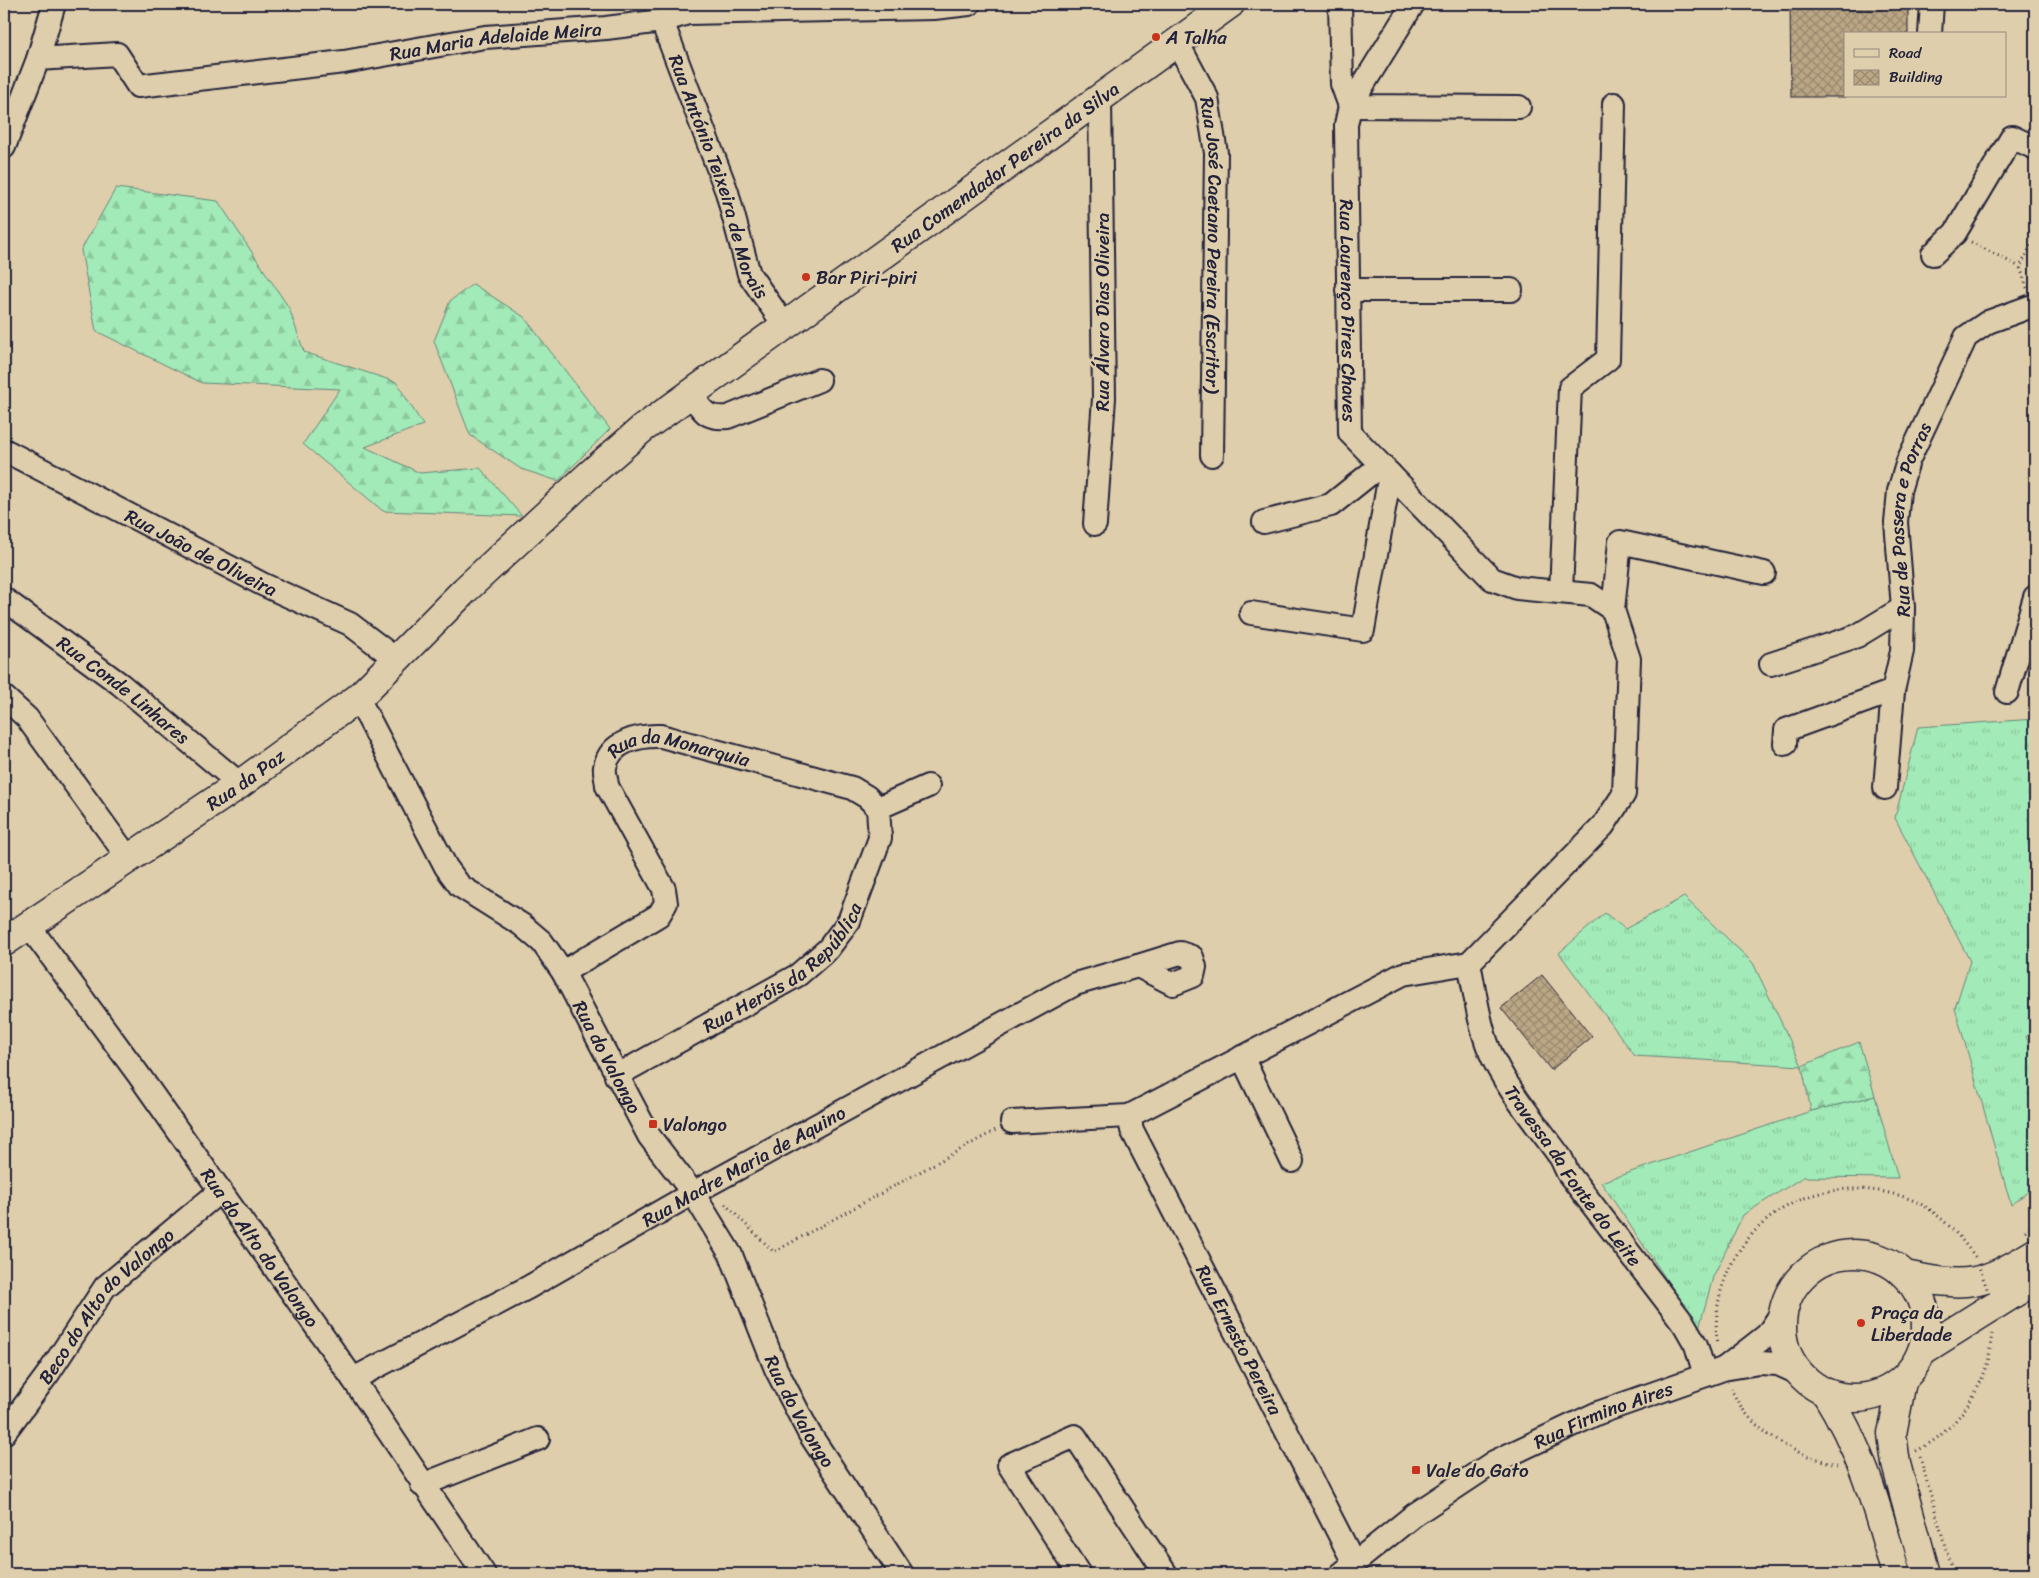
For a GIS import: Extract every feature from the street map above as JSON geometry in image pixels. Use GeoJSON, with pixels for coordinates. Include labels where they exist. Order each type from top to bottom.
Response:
{"type":"FeatureCollection","features":[{"type":"Feature","properties":{"kind":"main road","name":"Rua Comendador Pereira da Silva"},"geometry":{"type":"LineString","coordinates":[[465,590],[588,475],[642,428],[1230,4]]}},
{"type":"Feature","properties":{"kind":"main road","name":"Rua da Paz"},"geometry":{"type":"LineString","coordinates":[[4,942],[240,784],[358,698],[465,590]]}},
{"type":"Feature","properties":{"kind":"main road"},"geometry":{"type":"LineString","coordinates":[[1906,1275],[1944,1283],[1968,1284],[1992,1277],[2035,1253]]}},
{"type":"Feature","properties":{"kind":"main road"},"geometry":{"type":"LineString","coordinates":[[1844,1254],[1867,1254],[1888,1262],[1906,1275],[1918,1292],[1925,1311],[1926,1331],[1922,1352],[1902,1381],[1884,1392],[1865,1398],[1845,1398],[1826,1393],[1800,1374],[1787,1355],[1782,1334],[1783,1311],[1790,1290],[1800,1278],[1823,1260],[1844,1254]]}},
{"type":"Feature","properties":{"kind":"main road"},"geometry":{"type":"LineString","coordinates":[[1922,1352],[2035,1280]]}},
{"type":"Feature","properties":{"kind":"main road"},"geometry":{"type":"LineString","coordinates":[[1902,1381],[1892,1434],[1895,1458],[1926,1574]]}},
{"type":"Feature","properties":{"kind":"main road"},"geometry":{"type":"LineString","coordinates":[[1826,1393],[1847,1429],[1866,1472],[1896,1574]]}},
{"type":"Feature","properties":{"kind":"street"},"geometry":{"type":"LineString","coordinates":[[4,147],[38,59],[54,4]]}},
{"type":"Feature","properties":{"kind":"street","name":"Rua Maria Adelaide Meira"},"geometry":{"type":"LineString","coordinates":[[38,59],[117,54],[138,86],[344,62],[485,37],[662,22],[688,13],[934,8],[969,4]]}},
{"type":"Feature","properties":{"kind":"street"},"geometry":{"type":"LineString","coordinates":[[1340,4],[1342,84],[1350,106],[1519,107]]}},
{"type":"Feature","properties":{"kind":"street","name":"Rua Lourenço Pires Chaves"},"geometry":{"type":"LineString","coordinates":[[1413,4],[1373,65],[1350,106],[1346,125],[1350,433],[1492,579],[1517,588],[1561,592]]}},
{"type":"Feature","properties":{"kind":"street"},"geometry":{"type":"LineString","coordinates":[[1930,32],[1932,4]]}},
{"type":"Feature","properties":{"kind":"street","name":"Rua António Teixeira de Morais"},"geometry":{"type":"LineString","coordinates":[[662,22],[727,192],[749,274],[785,326]]}},
{"type":"Feature","properties":{"kind":"street","name":"Rua José Caetano Pereira (Escritor)"},"geometry":{"type":"LineString","coordinates":[[1177,42],[1207,98],[1216,152],[1212,455]]}},
{"type":"Feature","properties":{"kind":"street","name":"Rua Álvaro Dias Oliveira"},"geometry":{"type":"LineString","coordinates":[[1095,524],[1104,398],[1100,98]]}},
{"type":"Feature","properties":{"kind":"street"},"geometry":{"type":"LineString","coordinates":[[1613,610],[1592,595],[1561,592],[1570,388],[1608,360],[1614,104]]}},
{"type":"Feature","properties":{"kind":"street"},"geometry":{"type":"LineString","coordinates":[[1932,254],[1955,233],[2012,136],[2035,148]]}},
{"type":"Feature","properties":{"kind":"street"},"geometry":{"type":"LineString","coordinates":[[1347,290],[1511,290]]}},
{"type":"Feature","properties":{"kind":"street","name":"Rua de Passera e Porras"},"geometry":{"type":"LineString","coordinates":[[1885,788],[1893,691],[1902,651],[1903,608],[1896,522],[1899,491],[1908,461],[1966,337],[1988,322],[2034,305]]}},
{"type":"Feature","properties":{"kind":"street"},"geometry":{"type":"LineString","coordinates":[[691,394],[705,414],[716,418],[728,418],[819,380]]}},
{"type":"Feature","properties":{"kind":"street","name":"Rua João de Oliveira"},"geometry":{"type":"LineString","coordinates":[[4,450],[262,584],[350,624],[396,659]]}},
{"type":"Feature","properties":{"kind":"street"},"geometry":{"type":"LineString","coordinates":[[1264,522],[1331,505],[1386,469]]}},
{"type":"Feature","properties":{"kind":"street"},"geometry":{"type":"LineString","coordinates":[[1252,613],[1363,630],[1386,469]]}},
{"type":"Feature","properties":{"kind":"street"},"geometry":{"type":"LineString","coordinates":[[1012,1122],[1129,1116],[1403,974],[1470,962],[1603,826],[1624,794],[1629,659],[1613,610],[1620,542],[1764,573]]}},
{"type":"Feature","properties":{"kind":"street"},"geometry":{"type":"LineString","coordinates":[[2007,692],[2035,597]]}},
{"type":"Feature","properties":{"kind":"street","name":"Rua Conde Linhares"},"geometry":{"type":"LineString","coordinates":[[4,598],[120,684],[240,784]]}},
{"type":"Feature","properties":{"kind":"street"},"geometry":{"type":"LineString","coordinates":[[1771,664],[1857,636],[1903,608]]}},
{"type":"Feature","properties":{"kind":"street"},"geometry":{"type":"LineString","coordinates":[[1785,744],[1786,730],[1893,691]]}},
{"type":"Feature","properties":{"kind":"street"},"geometry":{"type":"LineString","coordinates":[[4,697],[28,718],[129,859]]}},
{"type":"Feature","properties":{"kind":"street","name":"Rua do Valongo"},"geometry":{"type":"LineString","coordinates":[[358,698],[446,867],[460,886],[522,925],[542,942],[563,972],[648,1136],[693,1193],[731,1255],[776,1369],[809,1433],[902,1574]]}},
{"type":"Feature","properties":{"kind":"street","name":"Rua da Monarquia"},"geometry":{"type":"LineString","coordinates":[[563,972],[659,915],[666,903],[664,888],[608,786],[605,768],[612,752],[626,742],[641,736],[671,738],[852,788],[867,797],[878,808]]}},
{"type":"Feature","properties":{"kind":"street"},"geometry":{"type":"LineString","coordinates":[[878,808],[928,786]]}},
{"type":"Feature","properties":{"kind":"street","name":"Rua Heróis da República"},"geometry":{"type":"LineString","coordinates":[[616,1076],[798,975],[828,949],[849,921],[880,838],[878,808]]}},
{"type":"Feature","properties":{"kind":"street","name":"Rua do Alto do Valongo"},"geometry":{"type":"LineString","coordinates":[[29,926],[138,1074],[353,1379],[422,1485],[484,1574]]}},
{"type":"Feature","properties":{"kind":"street","name":"Travessa da Fonte do Leite"},"geometry":{"type":"LineString","coordinates":[[1470,962],[1482,1026],[1490,1050],[1502,1072],[1561,1158],[1568,1173],[1684,1324],[1714,1372]]}},
{"type":"Feature","properties":{"kind":"street","name":"Rua Madre Maria de Aquino"},"geometry":{"type":"LineString","coordinates":[[353,1379],[529,1287],[693,1193],[1075,984],[1138,966]]}},
{"type":"Feature","properties":{"kind":"street"},"geometry":{"type":"LineString","coordinates":[[1242,1057],[1292,1161]]}},
{"type":"Feature","properties":{"kind":"street","name":"Rua Ernesto Pereira"},"geometry":{"type":"LineString","coordinates":[[1129,1116],[1132,1130],[1348,1568]]}},
{"type":"Feature","properties":{"kind":"street","name":"Beco do Alto do Valongo"},"geometry":{"type":"LineString","coordinates":[[4,1433],[48,1374],[105,1287],[220,1191]]}},
{"type":"Feature","properties":{"kind":"street"},"geometry":{"type":"LineString","coordinates":[[1714,1372],[1767,1334],[1783,1311]]}},
{"type":"Feature","properties":{"kind":"street"},"geometry":{"type":"LineString","coordinates":[[1714,1372],[1760,1363],[1778,1364],[1800,1374]]}},
{"type":"Feature","properties":{"kind":"street","name":"Rua Firmino Aires"},"geometry":{"type":"LineString","coordinates":[[1348,1568],[1414,1515],[1494,1462],[1598,1412],[1714,1372]]}},
{"type":"Feature","properties":{"kind":"street"},"geometry":{"type":"LineString","coordinates":[[1079,1574],[1010,1465],[1075,1436],[1166,1574]]}},
{"type":"Feature","properties":{"kind":"street"},"geometry":{"type":"LineString","coordinates":[[422,1485],[538,1440]]}},
{"type":"Feature","properties":{"kind":"path"},"geometry":{"type":"LineString","coordinates":[[1955,233],[2020,267],[2034,305]]}},
{"type":"Feature","properties":{"kind":"path"},"geometry":{"type":"LineString","coordinates":[[2020,267],[2035,237]]}},
{"type":"Feature","properties":{"kind":"path"},"geometry":{"type":"LineString","coordinates":[[724,1203],[774,1252],[1012,1122]]}},
{"type":"Feature","properties":{"kind":"path"},"geometry":{"type":"LineString","coordinates":[[1733,1394],[1714,1372],[1718,1351],[1716,1326],[1720,1291],[1734,1258],[1755,1230],[1783,1208],[1817,1193],[1853,1188],[1890,1192],[1924,1206],[1955,1230],[1978,1264],[1989,1294]]}},
{"type":"Feature","properties":{"kind":"path"},"geometry":{"type":"LineString","coordinates":[[1918,1450],[1953,1574]]}},
{"type":"Feature","properties":{"kind":"green space"},"geometry":{"type":"Polygon","coordinates":[[[116,188],[218,201],[289,308],[304,352],[396,382],[423,425],[365,447],[420,473],[480,468],[522,516],[383,511],[303,444],[340,389],[202,383],[96,331],[81,250],[116,188]]]}},
{"type":"Feature","properties":{"kind":"green space"},"geometry":{"type":"Polygon","coordinates":[[[473,284],[524,317],[610,429],[558,481],[521,469],[470,435],[434,341],[450,301],[473,284]]]}},
{"type":"Feature","properties":{"kind":"green space"},"geometry":{"type":"Polygon","coordinates":[[[2035,719],[2035,1033],[2026,1036],[2035,1061],[2035,1186],[2011,1205],[1955,1008],[1970,961],[1895,818],[1918,727],[2035,719]]]}},
{"type":"Feature","properties":{"kind":"green space"},"geometry":{"type":"Polygon","coordinates":[[[1684,897],[1753,963],[1802,1066],[1635,1056],[1559,953],[1605,913],[1625,929],[1684,897]]]}},
{"type":"Feature","properties":{"kind":"green space"},"geometry":{"type":"Polygon","coordinates":[[[1859,1042],[1875,1096],[1811,1111],[1802,1066],[1859,1042]]]}},
{"type":"Feature","properties":{"kind":"green space"},"geometry":{"type":"Polygon","coordinates":[[[1875,1096],[1898,1178],[1803,1177],[1743,1215],[1713,1277],[1699,1328],[1601,1182],[1811,1111],[1875,1096]]]}},
{"type":"Feature","properties":{"kind":"building"},"geometry":{"type":"Polygon","coordinates":[[[1790,4],[1908,4],[1908,32],[1844,32],[1844,97],[1791,97],[1790,4]]]}},
{"type":"Feature","properties":{"kind":"building"},"geometry":{"type":"Polygon","coordinates":[[[1542,975],[1592,1037],[1551,1070],[1501,1008],[1542,975]]]}},
{"type":"Feature","properties":{"kind":"place","name":"A Talha"},"geometry":{"type":"Point","coordinates":[1156,37]}},
{"type":"Feature","properties":{"kind":"place","name":"Bar Piri-piri"},"geometry":{"type":"Point","coordinates":[806,277]}},
{"type":"Feature","properties":{"kind":"place","name":"Valongo"},"geometry":{"type":"Point","coordinates":[653,1124]}},
{"type":"Feature","properties":{"kind":"place","name":"Praça da Liberdade"},"geometry":{"type":"Point","coordinates":[1861,1323]}},
{"type":"Feature","properties":{"kind":"place","name":"Vale do Gato"},"geometry":{"type":"Point","coordinates":[1416,1470]}}]}
